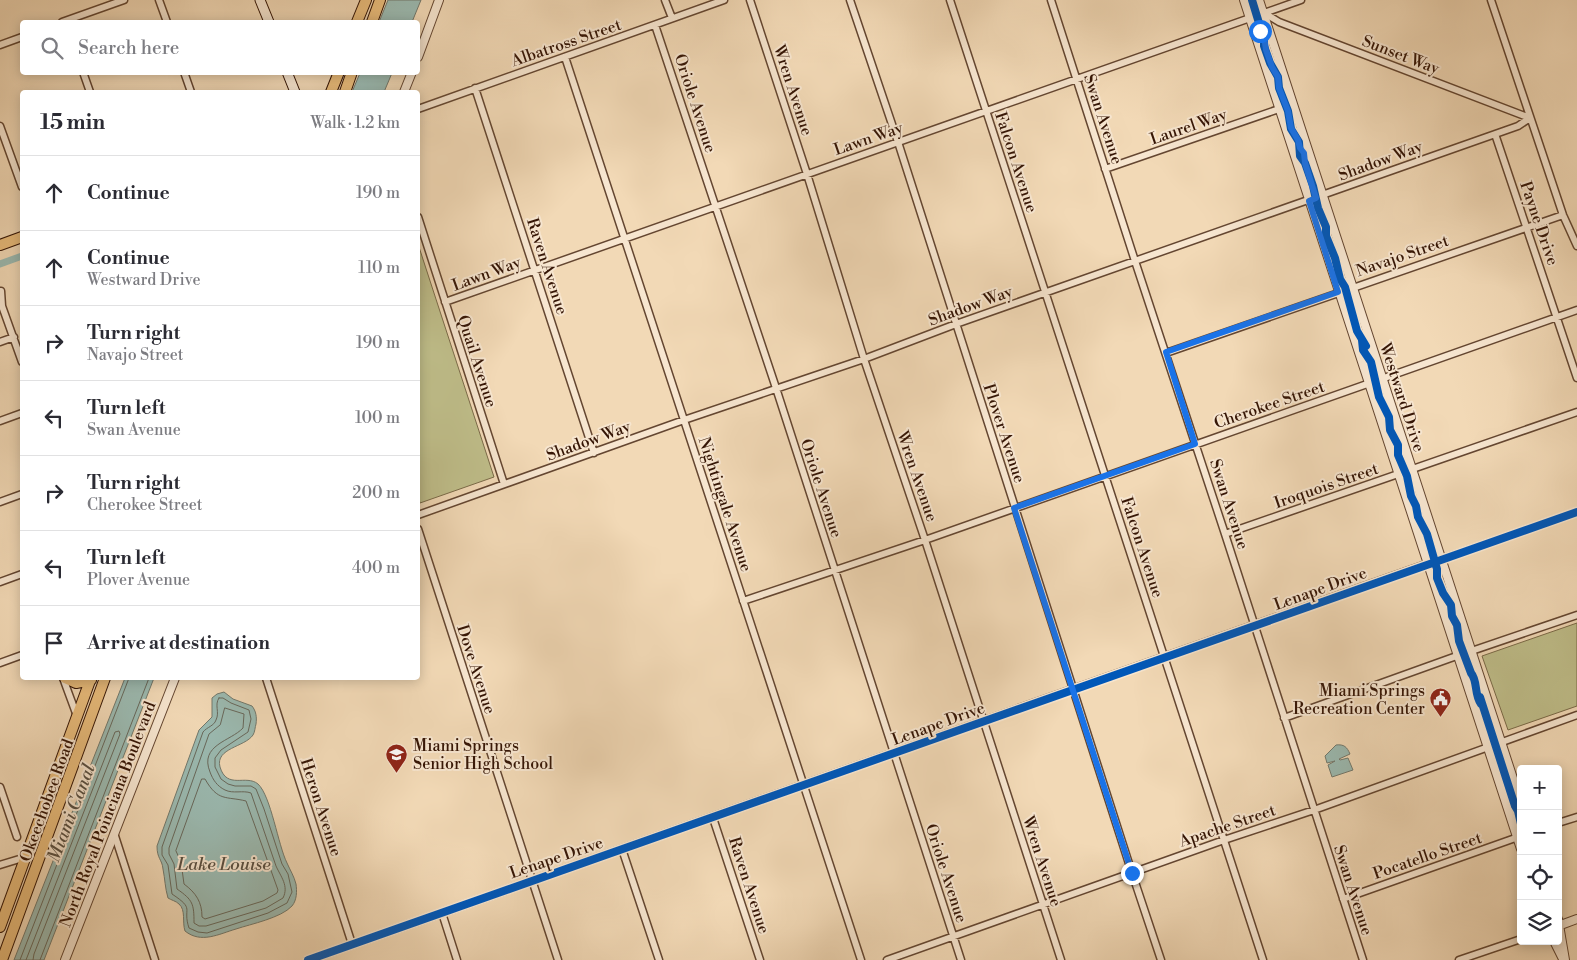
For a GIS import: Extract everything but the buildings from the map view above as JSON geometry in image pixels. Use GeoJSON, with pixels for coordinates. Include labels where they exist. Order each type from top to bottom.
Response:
{"type":"FeatureCollection","features":[{"type":"Feature","properties":{"kind":"main road"},"geometry":{"type":"LineString","coordinates":[[260,0],[267,20]]}},
{"type":"Feature","properties":{"kind":"main road"},"geometry":{"type":"LineString","coordinates":[[358,20],[366,0]]}},
{"type":"Feature","properties":{"kind":"main road"},"geometry":{"type":"LineString","coordinates":[[373,20],[380,0]]}},
{"type":"Feature","properties":{"kind":"main road"},"geometry":{"type":"LineString","coordinates":[[288,75],[293,90]]}},
{"type":"Feature","properties":{"kind":"main road"},"geometry":{"type":"LineString","coordinates":[[332,90],[338,75]]}},
{"type":"Feature","properties":{"kind":"main road"},"geometry":{"type":"LineString","coordinates":[[346,90],[351,75]]}},
{"type":"Feature","properties":{"kind":"main road"},"geometry":{"type":"LineString","coordinates":[[0,245],[20,238]]}},
{"type":"Feature","properties":{"kind":"main road"},"geometry":{"type":"LineString","coordinates":[[69,680],[76,683],[87,680]]}},
{"type":"Feature","properties":{"kind":"main road","name":"Okeechobee Road"},"geometry":{"type":"LineString","coordinates":[[0,927],[91,680]]}},
{"type":"Feature","properties":{"kind":"main road","name":"Okeechobee Road"},"geometry":{"type":"LineString","coordinates":[[2,960],[46,844],[104,680]]}},
{"type":"Feature","properties":{"kind":"main road"},"geometry":{"type":"LineString","coordinates":[[77,717],[81,728],[81,747]]}},
{"type":"Feature","properties":{"kind":"main road"},"geometry":{"type":"LineString","coordinates":[[27,856],[46,844]]}},
{"type":"Feature","properties":{"kind":"street"},"geometry":{"type":"LineString","coordinates":[[69,20],[124,0]]}},
{"type":"Feature","properties":{"kind":"street"},"geometry":{"type":"LineString","coordinates":[[159,0],[165,20]]}},
{"type":"Feature","properties":{"kind":"street"},"geometry":{"type":"LineString","coordinates":[[420,52],[439,0]]}},
{"type":"Feature","properties":{"kind":"street"},"geometry":{"type":"LineString","coordinates":[[665,0],[672,18]]}},
{"type":"Feature","properties":{"kind":"street","name":"Albatross Street"},"geometry":{"type":"LineString","coordinates":[[420,108],[724,0]]}},
{"type":"Feature","properties":{"kind":"street","name":"Wren Avenue"},"geometry":{"type":"LineString","coordinates":[[750,0],[807,174],[864,359],[925,540],[1061,960]]}},
{"type":"Feature","properties":{"kind":"street","name":"Plover Avenue"},"geometry":{"type":"LineString","coordinates":[[850,0],[898,142],[1014,508],[1161,960]]}},
{"type":"Feature","properties":{"kind":"street","name":"Falcon Avenue"},"geometry":{"type":"LineString","coordinates":[[950,0],[1263,960]]}},
{"type":"Feature","properties":{"kind":"street","name":"Swan Avenue"},"geometry":{"type":"LineString","coordinates":[[1051,0],[1363,960]]}},
{"type":"Feature","properties":{"kind":"street","name":"Westward Drive"},"geometry":{"type":"LineString","coordinates":[[1244,0],[1457,656],[1517,831]]}},
{"type":"Feature","properties":{"kind":"street","name":"Westward Drive"},"geometry":{"type":"LineString","coordinates":[[1259,0],[1517,791]]}},
{"type":"Feature","properties":{"kind":"street","name":"Lawn Way"},"geometry":{"type":"LineString","coordinates":[[445,302],[1301,0]]}},
{"type":"Feature","properties":{"kind":"street"},"geometry":{"type":"LineString","coordinates":[[1491,0],[1563,215],[1577,246]]}},
{"type":"Feature","properties":{"kind":"street","name":"Sunset Way"},"geometry":{"type":"LineString","coordinates":[[1264,13],[1279,22],[1530,118]]}},
{"type":"Feature","properties":{"kind":"street","name":"Oriole Avenue"},"geometry":{"type":"LineString","coordinates":[[655,24],[776,388],[961,960]]}},
{"type":"Feature","properties":{"kind":"street"},"geometry":{"type":"LineString","coordinates":[[0,45],[20,38]]}},
{"type":"Feature","properties":{"kind":"street","name":"Nightingale Avenue"},"geometry":{"type":"LineString","coordinates":[[565,57],[861,960]]}},
{"type":"Feature","properties":{"kind":"street"},"geometry":{"type":"LineString","coordinates":[[84,75],[89,90]]}},
{"type":"Feature","properties":{"kind":"street"},"geometry":{"type":"LineString","coordinates":[[185,75],[190,90]]}},
{"type":"Feature","properties":{"kind":"street"},"geometry":{"type":"LineString","coordinates":[[405,90],[411,75]]}},
{"type":"Feature","properties":{"kind":"street","name":"Raven Avenue"},"geometry":{"type":"LineString","coordinates":[[475,88],[594,453]]}},
{"type":"Feature","properties":{"kind":"street","name":"Laurel Way"},"geometry":{"type":"LineString","coordinates":[[1106,170],[1279,109]]}},
{"type":"Feature","properties":{"kind":"street","name":"Shadow Way"},"geometry":{"type":"LineString","coordinates":[[420,514],[684,420],[864,359],[1046,292],[1309,201],[1518,126],[1530,118]]}},
{"type":"Feature","properties":{"kind":"street"},"geometry":{"type":"LineString","coordinates":[[0,126],[20,182]]}},
{"type":"Feature","properties":{"kind":"street","name":"Payne Drive"},"geometry":{"type":"LineString","coordinates":[[1495,134],[1577,378]]}},
{"type":"Feature","properties":{"kind":"street","name":"Navajo Street"},"geometry":{"type":"LineString","coordinates":[[1166,352],[1563,215]]}},
{"type":"Feature","properties":{"kind":"street","name":"Quail Avenue"},"geometry":{"type":"LineString","coordinates":[[420,223],[504,484]]}},
{"type":"Feature","properties":{"kind":"street"},"geometry":{"type":"LineString","coordinates":[[1,291],[2,306],[20,356]]}},
{"type":"Feature","properties":{"kind":"street","name":"Cherokee Street"},"geometry":{"type":"LineString","coordinates":[[743,601],[925,540],[1577,310]]}},
{"type":"Feature","properties":{"kind":"street"},"geometry":{"type":"LineString","coordinates":[[0,342],[14,337]]}},
{"type":"Feature","properties":{"kind":"street","name":"Iroquois Street"},"geometry":{"type":"LineString","coordinates":[[1225,534],[1577,412]]}},
{"type":"Feature","properties":{"kind":"street"},"geometry":{"type":"LineString","coordinates":[[0,421],[20,414]]}},
{"type":"Feature","properties":{"kind":"street"},"geometry":{"type":"LineString","coordinates":[[0,502],[20,495]]}},
{"type":"Feature","properties":{"kind":"street","name":"Lenape Drive"},"geometry":{"type":"LineString","coordinates":[[308,960],[1577,512]]}},
{"type":"Feature","properties":{"kind":"street","name":"Dove Avenue"},"geometry":{"type":"LineString","coordinates":[[420,535],[558,960]]}},
{"type":"Feature","properties":{"kind":"street"},"geometry":{"type":"LineString","coordinates":[[0,582],[20,575]]}},
{"type":"Feature","properties":{"kind":"street"},"geometry":{"type":"LineString","coordinates":[[1284,718],[1577,615]]}},
{"type":"Feature","properties":{"kind":"street"},"geometry":{"type":"LineString","coordinates":[[0,663],[20,656]]}},
{"type":"Feature","properties":{"kind":"street"},"geometry":{"type":"LineString","coordinates":[[65,680],[77,717]]}},
{"type":"Feature","properties":{"kind":"street","name":"North Royal Poinciana Boulevard"},"geometry":{"type":"LineString","coordinates":[[65,960],[174,680]]}},
{"type":"Feature","properties":{"kind":"street","name":"Heron Avenue"},"geometry":{"type":"LineString","coordinates":[[267,680],[352,944]]}},
{"type":"Feature","properties":{"kind":"street","name":"Apache Street"},"geometry":{"type":"LineString","coordinates":[[886,960],[1314,810],[1577,715]]}},
{"type":"Feature","properties":{"kind":"street"},"geometry":{"type":"LineString","coordinates":[[0,787],[17,837]]}},
{"type":"Feature","properties":{"kind":"street"},"geometry":{"type":"LineString","coordinates":[[1562,822],[1577,817]]}},
{"type":"Feature","properties":{"kind":"street","name":"Raven Avenue"},"geometry":{"type":"LineString","coordinates":[[714,818],[760,960]]}},
{"type":"Feature","properties":{"kind":"street"},"geometry":{"type":"LineString","coordinates":[[114,834],[156,960]]}},
{"type":"Feature","properties":{"kind":"street","name":"Pocatello Street"},"geometry":{"type":"LineString","coordinates":[[1343,899],[1517,838]]}},
{"type":"Feature","properties":{"kind":"street"},"geometry":{"type":"LineString","coordinates":[[622,848],[659,960]]}},
{"type":"Feature","properties":{"kind":"street"},"geometry":{"type":"LineString","coordinates":[[0,866],[27,856]]}},
{"type":"Feature","properties":{"kind":"street"},"geometry":{"type":"LineString","coordinates":[[442,913],[457,960]]}},
{"type":"Feature","properties":{"kind":"street"},"geometry":{"type":"LineString","coordinates":[[1562,922],[1577,919]]}},
{"type":"Feature","properties":{"kind":"street"},"geometry":{"type":"LineString","coordinates":[[1459,960],[1517,939]]}},
{"type":"Feature","properties":{"kind":"street"},"geometry":{"type":"LineString","coordinates":[[1556,945],[1564,960]]}},
{"type":"Feature","properties":{"kind":"street"},"geometry":{"type":"LineString","coordinates":[[1562,945],[1564,960]]}},
{"type":"Feature","properties":{"kind":"shaded area"},"geometry":{"type":"Polygon","coordinates":[[[420,250],[494,477],[420,503],[420,250]]]}},
{"type":"Feature","properties":{"kind":"shaded area"},"geometry":{"type":"Polygon","coordinates":[[[1577,623],[1577,706],[1508,730],[1482,656],[1577,623]]]}},
{"type":"Feature","properties":{"kind":"water"},"geometry":{"type":"Polygon","coordinates":[[[388,0],[421,0],[413,20],[380,20],[388,0]]]}},
{"type":"Feature","properties":{"kind":"water"},"geometry":{"type":"Polygon","coordinates":[[[359,75],[391,75],[385,90],[353,90],[359,75]]]}},
{"type":"Feature","properties":{"kind":"water"},"geometry":{"type":"Polygon","coordinates":[[[124,680],[153,680],[44,960],[14,960],[124,680]]]}},
{"type":"Feature","properties":{"kind":"water","name":"Lake Louise"},"geometry":{"type":"Polygon","coordinates":[[[224,692],[233,699],[252,706],[256,721],[253,735],[226,752],[220,761],[220,767],[227,778],[253,781],[263,790],[284,855],[295,881],[296,895],[292,906],[281,914],[210,937],[197,937],[185,931],[181,907],[168,898],[157,846],[199,730],[212,717],[212,698],[224,692]]]}},
{"type":"Feature","properties":{"kind":"water"},"geometry":{"type":"Polygon","coordinates":[[[1336,745],[1345,746],[1348,750],[1350,754],[1339,759],[1348,758],[1353,770],[1332,777],[1328,765],[1335,761],[1327,763],[1325,756],[1336,745]]]}},
{"type":"Feature","properties":{"kind":"waterway"},"geometry":{"type":"LineString","coordinates":[[0,264],[20,257]]}},
{"type":"Feature","properties":{"kind":"cycle path"},"geometry":{"type":"LineString","coordinates":[[1252,0],[1259,23],[1264,31],[1264,46],[1270,63],[1278,77],[1279,88],[1288,111],[1291,129],[1299,142],[1300,156],[1305,163],[1313,186],[1318,208],[1326,227],[1326,236],[1335,258],[1340,279],[1345,287],[1357,331],[1366,346]]}},
{"type":"Feature","properties":{"kind":"cycle path"},"geometry":{"type":"LineString","coordinates":[[1362,340],[1363,350],[1371,362],[1379,397],[1389,417],[1390,430],[1398,445],[1398,455],[1407,476],[1418,517],[1427,534],[1437,569],[1437,578],[1443,593],[1451,605],[1452,616],[1457,625],[1459,641],[1475,680],[1477,696],[1481,704]]}},
{"type":"Feature","properties":{"kind":"cycle path"},"geometry":{"type":"LineString","coordinates":[[308,960],[1577,512]]}},
{"type":"Feature","properties":{"kind":"cycle path"},"geometry":{"type":"LineString","coordinates":[[1480,697],[1517,810]]}},
{"type":"Feature","properties":{"kind":"place","name":"Miami Springs Recreation Center"},"geometry":{"type":"Point","coordinates":[1441,718]}},
{"type":"Feature","properties":{"kind":"place","name":"Miami Springs Senior High School"},"geometry":{"type":"Point","coordinates":[397,773]}},
{"type":"Feature","properties":{"kind":"route"},"geometry":{"type":"LineString","coordinates":[[1132,873],[1014,508],[1195,444],[1166,352],[1338,292],[1309,201],[1316,198],[1305,163],[1304,153],[1293,134],[1288,119],[1288,111],[1279,88],[1278,77],[1272,67],[1264,46],[1264,36],[1260,31]]}},
{"type":"Feature","properties":{"kind":"water label","name":"Miami Canal"},"geometry":{"type":"Point","coordinates":[71,813]}}]}
